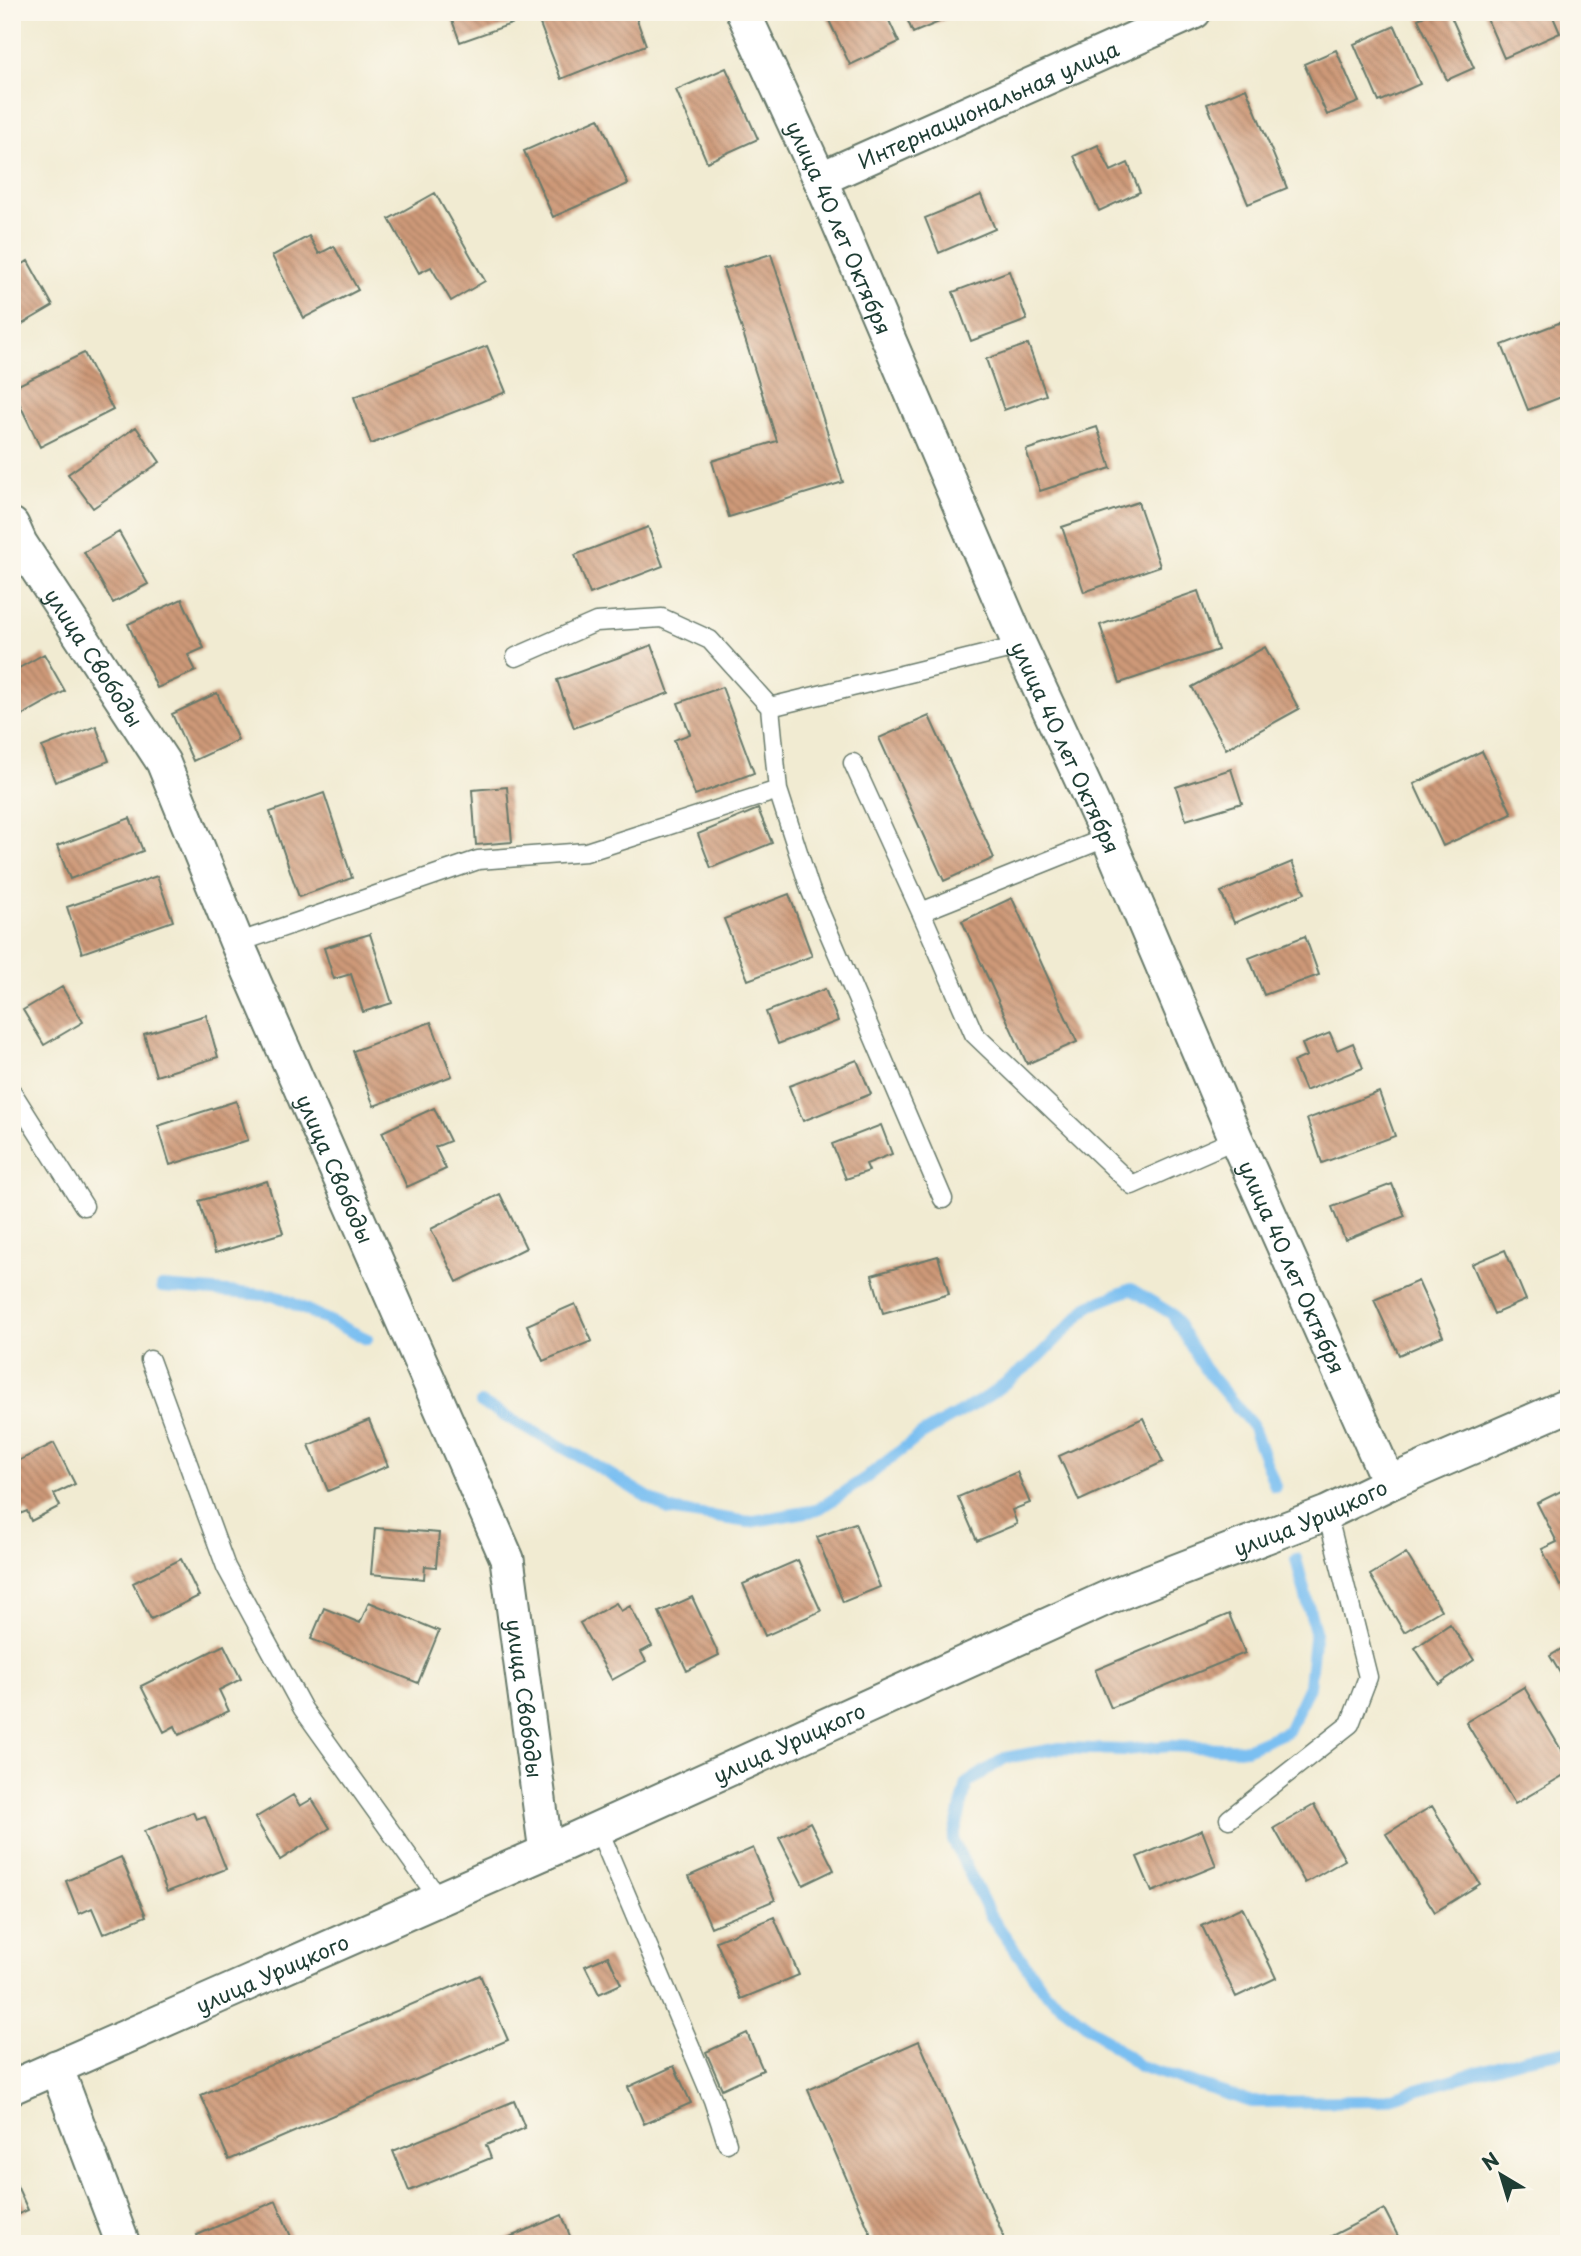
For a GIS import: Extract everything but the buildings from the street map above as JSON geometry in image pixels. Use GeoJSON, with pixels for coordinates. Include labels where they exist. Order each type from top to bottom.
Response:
{"type":"FeatureCollection","features":[{"type":"Feature","properties":{"kind":"street","name":"улица 40 лет Октября"},"geometry":{"type":"LineString","coordinates":[[743,12],[820,179],[1020,646],[1108,837],[1236,1139],[1389,1483]]}},
{"type":"Feature","properties":{"kind":"street","name":"Интернациональная улица"},"geometry":{"type":"LineString","coordinates":[[820,179],[1194,12]]}},
{"type":"Feature","properties":{"kind":"street","name":"улица Свободы"},"geometry":{"type":"LineString","coordinates":[[12,525],[20,543],[163,762],[237,943],[508,1559],[546,1852]]}},
{"type":"Feature","properties":{"kind":"street","name":"улица Урицкого"},"geometry":{"type":"LineString","coordinates":[[12,2087],[546,1852],[1109,1597],[1327,1513],[1389,1483],[1569,1405]]}},
{"type":"Feature","properties":{"kind":"street"},"geometry":{"type":"LineString","coordinates":[[57,2067],[123,2244]]}},
{"type":"Feature","properties":{"kind":"lane"},"geometry":{"type":"LineString","coordinates":[[516,657],[596,622],[662,618],[710,640],[770,706],[778,790],[810,889],[943,1199]]}},
{"type":"Feature","properties":{"kind":"lane"},"geometry":{"type":"LineString","coordinates":[[770,706],[1020,646]]}},
{"type":"Feature","properties":{"kind":"lane"},"geometry":{"type":"LineString","coordinates":[[853,763],[974,1034],[1132,1185],[1236,1139]]}},
{"type":"Feature","properties":{"kind":"lane"},"geometry":{"type":"LineString","coordinates":[[237,943],[478,859],[586,852],[778,790]]}},
{"type":"Feature","properties":{"kind":"lane"},"geometry":{"type":"LineString","coordinates":[[921,912],[1108,837]]}},
{"type":"Feature","properties":{"kind":"lane"},"geometry":{"type":"LineString","coordinates":[[12,1092],[84,1206]]}},
{"type":"Feature","properties":{"kind":"lane"},"geometry":{"type":"LineString","coordinates":[[150,1360],[232,1579],[303,1709],[439,1899]]}},
{"type":"Feature","properties":{"kind":"lane"},"geometry":{"type":"LineString","coordinates":[[1229,1819],[1350,1724],[1368,1677],[1327,1513]]}},
{"type":"Feature","properties":{"kind":"lane"},"geometry":{"type":"LineString","coordinates":[[598,1828],[713,2100],[727,2143]]}},
{"type":"Feature","properties":{"kind":"waterway"},"geometry":{"type":"LineString","coordinates":[[162,1287],[277,1296],[367,1339]]}},
{"type":"Feature","properties":{"kind":"waterway"},"geometry":{"type":"LineString","coordinates":[[481,1403],[586,1460],[669,1510],[749,1522],[817,1510],[867,1477],[922,1434],[987,1397],[1038,1358],[1089,1306],[1131,1289],[1172,1314],[1204,1368],[1252,1425],[1275,1486]]}},
{"type":"Feature","properties":{"kind":"waterway"},"geometry":{"type":"LineString","coordinates":[[1296,1559],[1315,1631],[1309,1686],[1288,1731],[1246,1749],[1170,1746],[1123,1750],[1060,1748],[1005,1758],[967,1783],[953,1840],[990,1915],[1045,1992],[1139,2066],[1252,2102],[1379,2101],[1526,2058],[1569,2050]]}}]}
